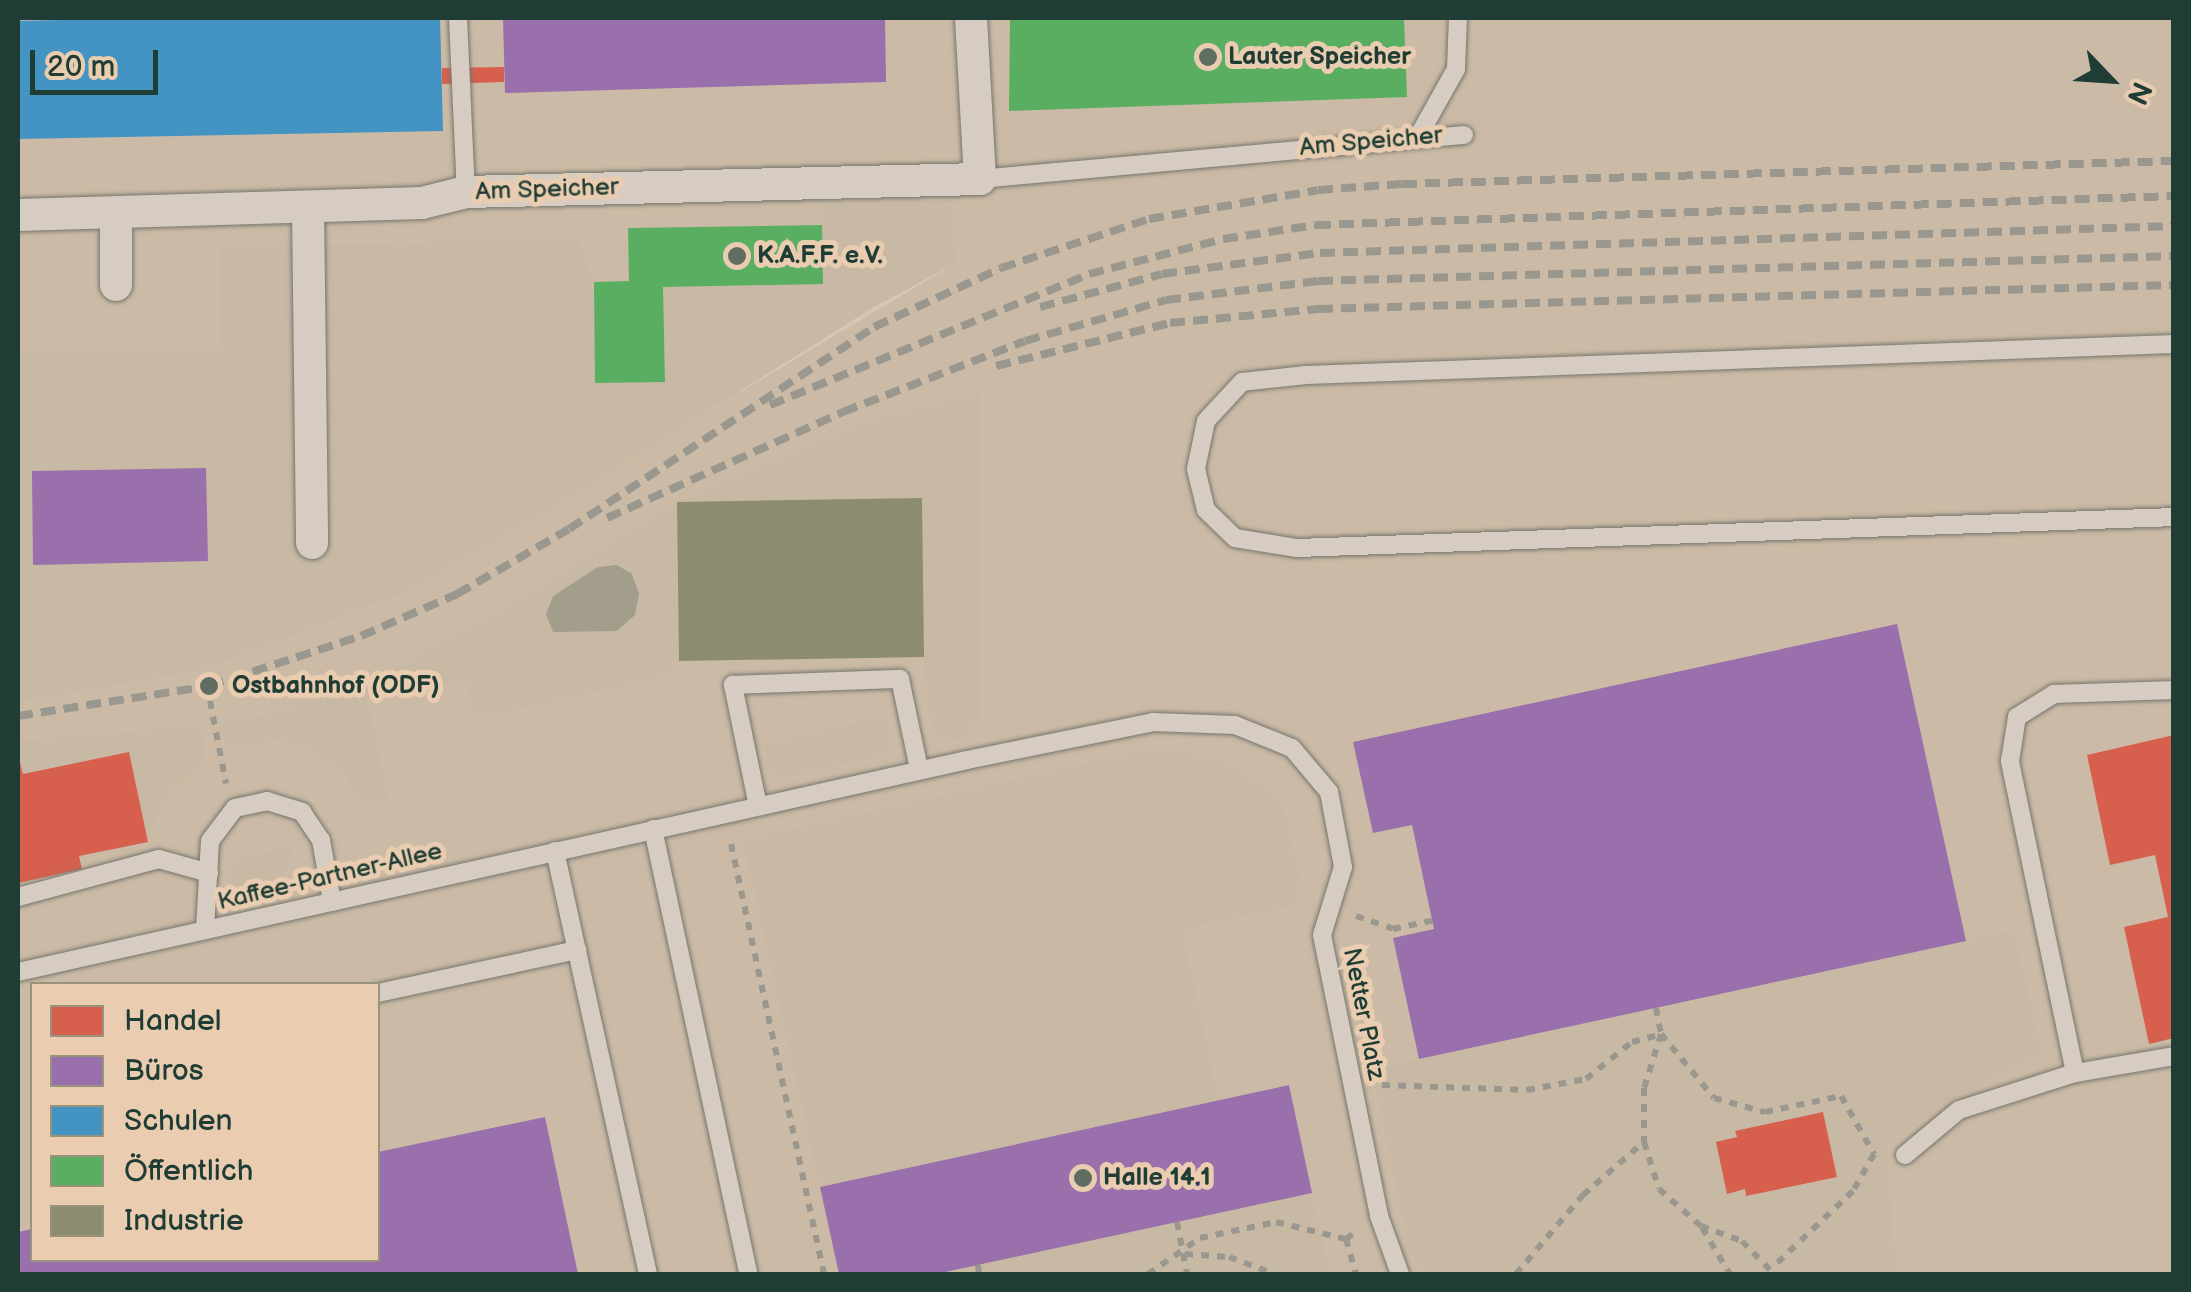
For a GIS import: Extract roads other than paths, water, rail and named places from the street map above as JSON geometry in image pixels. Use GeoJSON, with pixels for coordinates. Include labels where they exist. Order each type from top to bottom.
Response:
{"type":"FeatureCollection","features":[{"type":"Feature","properties":{"kind":"street"},"geometry":{"type":"LineString","coordinates":[[971,18],[980,179]]}},
{"type":"Feature","properties":{"kind":"street","name":"Am Speicher"},"geometry":{"type":"LineString","coordinates":[[18,215],[422,204],[466,192],[980,179]]}},
{"type":"Feature","properties":{"kind":"street"},"geometry":{"type":"LineString","coordinates":[[308,207],[312,543]]}},
{"type":"Feature","properties":{"kind":"street"},"geometry":{"type":"LineString","coordinates":[[116,213],[116,285]]}},
{"type":"Feature","properties":{"kind":"lane"},"geometry":{"type":"LineString","coordinates":[[458,18],[466,192]]}},
{"type":"Feature","properties":{"kind":"lane"},"geometry":{"type":"LineString","coordinates":[[1418,135],[1456,70],[1458,18]]}},
{"type":"Feature","properties":{"kind":"lane","name":"Am Speicher"},"geometry":{"type":"LineString","coordinates":[[980,179],[1418,135],[1464,134]]}},
{"type":"Feature","properties":{"kind":"lane"},"geometry":{"type":"LineString","coordinates":[[2174,344],[1306,374],[1242,382],[1206,421],[1196,470],[1206,510],[1235,538],[1297,548],[2174,517]]}},
{"type":"Feature","properties":{"kind":"lane"},"geometry":{"type":"LineString","coordinates":[[758,806],[733,684],[900,679],[920,770]]}},
{"type":"Feature","properties":{"kind":"lane"},"geometry":{"type":"LineString","coordinates":[[2075,1073],[2010,762],[2018,717],[2054,694],[2174,690]]}},
{"type":"Feature","properties":{"kind":"lane","name":"Netter Platz"},"geometry":{"type":"LineString","coordinates":[[967,760],[1153,722],[1250,730],[1292,748],[1330,792],[1343,867],[1322,935],[1379,1216],[1400,1274]]}},
{"type":"Feature","properties":{"kind":"lane","name":"Kaffee-Partner-Allee"},"geometry":{"type":"LineString","coordinates":[[18,973],[967,760]]}},
{"type":"Feature","properties":{"kind":"lane"},"geometry":{"type":"LineString","coordinates":[[204,930],[210,841],[234,808],[267,801],[302,812],[321,840],[332,902]]}},
{"type":"Feature","properties":{"kind":"lane"},"geometry":{"type":"LineString","coordinates":[[653,830],[748,1274]]}},
{"type":"Feature","properties":{"kind":"lane"},"geometry":{"type":"LineString","coordinates":[[555,852],[648,1274]]}},
{"type":"Feature","properties":{"kind":"lane"},"geometry":{"type":"LineString","coordinates":[[18,896],[158,859],[209,873]]}},
{"type":"Feature","properties":{"kind":"lane"},"geometry":{"type":"LineString","coordinates":[[380,993],[577,950]]}},
{"type":"Feature","properties":{"kind":"lane"},"geometry":{"type":"LineString","coordinates":[[1905,1155],[1958,1110],[2075,1073],[2174,1056]]}},
{"type":"Feature","properties":{"kind":"railway"},"geometry":{"type":"LineString","coordinates":[[18,716],[209,686],[361,636],[457,594],[569,529],[874,327],[1001,268],[1149,219],[1318,190],[1402,184],[2174,161]]}},
{"type":"Feature","properties":{"kind":"railway"},"geometry":{"type":"LineString","coordinates":[[770,405],[1089,274],[1223,239],[1316,225],[2174,196]]}},
{"type":"Feature","properties":{"kind":"railway"},"geometry":{"type":"LineString","coordinates":[[1040,307],[1162,274],[1320,253],[2174,226]]}},
{"type":"Feature","properties":{"kind":"railway"},"geometry":{"type":"LineString","coordinates":[[607,518],[843,412],[1025,341],[1166,300],[1318,281],[2174,256]]}},
{"type":"Feature","properties":{"kind":"railway"},"geometry":{"type":"LineString","coordinates":[[996,366],[1170,323],[1318,309],[2174,285]]}},
{"type":"Feature","properties":{"kind":"place","name":"Lauter Speicher"},"geometry":{"type":"Point","coordinates":[1208,57]}},
{"type":"Feature","properties":{"kind":"place","name":"K.A.F.F. e.V."},"geometry":{"type":"Point","coordinates":[737,256]}},
{"type":"Feature","properties":{"kind":"place","name":"Ostbahnhof (ODF)"},"geometry":{"type":"Point","coordinates":[209,686]}},
{"type":"Feature","properties":{"kind":"place","name":"Halle 14.1"},"geometry":{"type":"Point","coordinates":[1083,1178]}}]}
